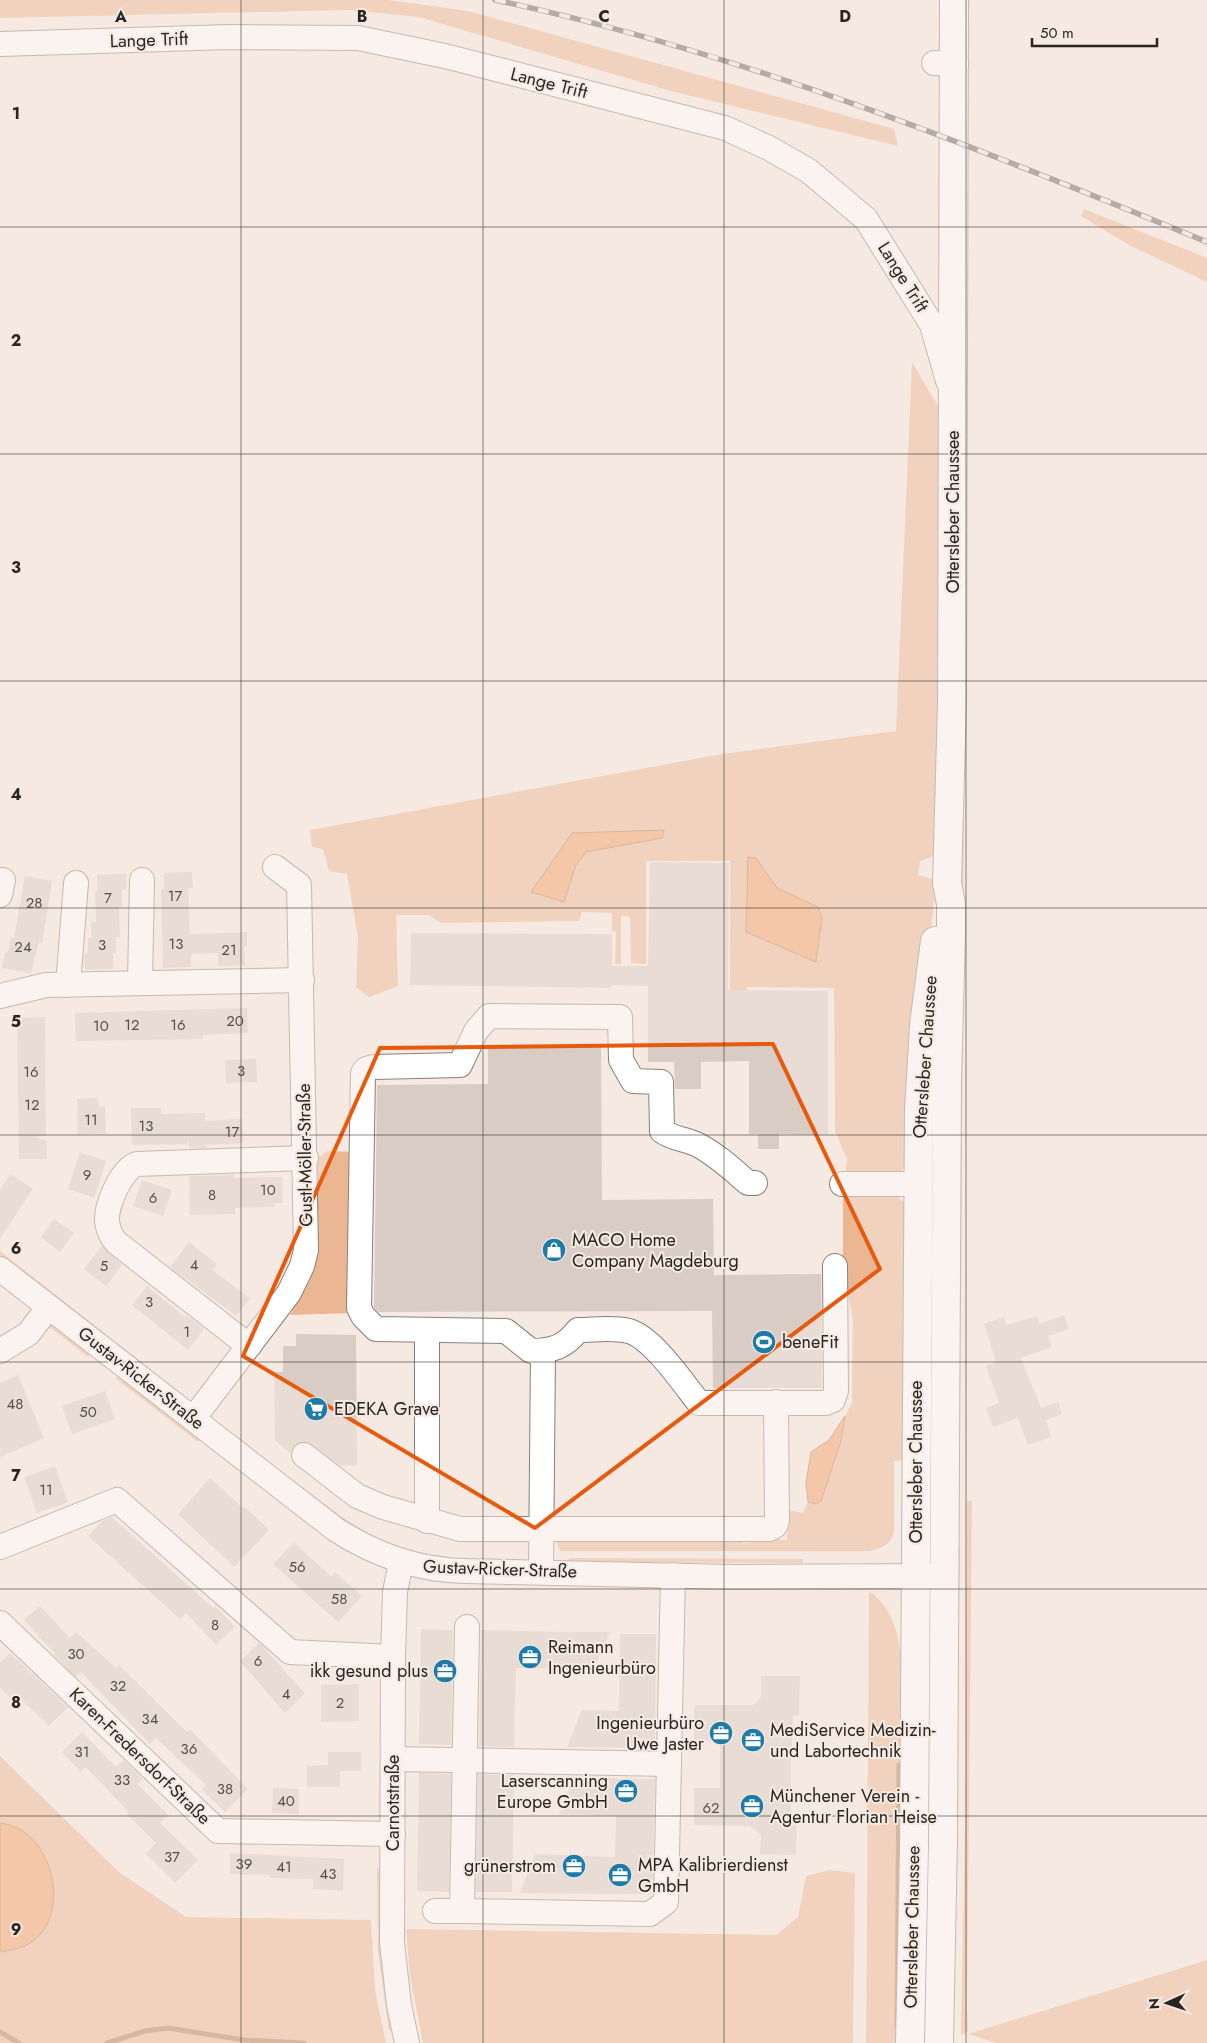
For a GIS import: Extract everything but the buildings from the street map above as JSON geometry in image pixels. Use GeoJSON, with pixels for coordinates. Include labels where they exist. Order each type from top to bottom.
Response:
{"type":"FeatureCollection","features":[{"type":"Feature","properties":{"kind":"main road","name":"Ottersleber Chaussee"},"geometry":{"type":"LineString","coordinates":[[939,2043],[946,1576],[947,1082],[951,935],[951,904],[947,883],[952,703],[955,142],[945,64],[954,0]]}},
{"type":"Feature","properties":{"kind":"main road","name":"Ottersleber Chaussee"},"geometry":{"type":"LineString","coordinates":[[910,2043],[916,1576],[919,1097],[924,1034],[940,903],[947,883]]}},
{"type":"Feature","properties":{"kind":"street","name":"Lange Trift"},"geometry":{"type":"LineString","coordinates":[[0,44],[230,37],[358,38],[445,56],[725,128],[769,148],[809,171],[866,220],[932,325],[953,400]]}},
{"type":"Feature","properties":{"kind":"street","name":"Gustl-Möller-Straße"},"geometry":{"type":"LineString","coordinates":[[193,1419],[289,1293],[304,1262],[306,1241],[306,1158],[299,885],[275,867]]}},
{"type":"Feature","properties":{"kind":"street"},"geometry":{"type":"LineString","coordinates":[[140,982],[142,880]]}},
{"type":"Feature","properties":{"kind":"street"},"geometry":{"type":"LineString","coordinates":[[68,985],[76,883]]}},
{"type":"Feature","properties":{"kind":"street"},"geometry":{"type":"LineString","coordinates":[[0,996],[35,987],[68,985],[302,980]]}},
{"type":"Feature","properties":{"kind":"street"},"geometry":{"type":"LineString","coordinates":[[755,1183],[748,1183],[703,1148],[687,1140],[670,1137],[662,1131],[661,1082],[633,1081],[621,1060],[620,1017],[489,1016],[476,1031],[460,1065],[368,1068],[363,1073],[361,1081],[359,1308],[363,1316],[376,1329],[506,1331],[531,1351],[543,1351],[563,1346],[578,1330],[626,1330],[636,1334],[659,1355],[699,1402],[826,1403],[831,1402],[835,1396],[835,1266]]}},
{"type":"Feature","properties":{"kind":"street"},"geometry":{"type":"LineString","coordinates":[[249,1346],[117,1243],[109,1231],[108,1213],[121,1177],[129,1167],[137,1164],[306,1158]]}},
{"type":"Feature","properties":{"kind":"street"},"geometry":{"type":"LineString","coordinates":[[842,1184],[918,1184]]}},
{"type":"Feature","properties":{"kind":"street","name":"Gustav-Ricker-Straße"},"geometry":{"type":"LineString","coordinates":[[0,1269],[335,1529],[373,1551],[401,1562],[447,1570],[673,1575],[946,1576]]}},
{"type":"Feature","properties":{"kind":"street"},"geometry":{"type":"LineString","coordinates":[[0,1351],[28,1334],[49,1308]]}},
{"type":"Feature","properties":{"kind":"street"},"geometry":{"type":"LineString","coordinates":[[427,1330],[427,1521]]}},
{"type":"Feature","properties":{"kind":"street"},"geometry":{"type":"LineString","coordinates":[[541,1572],[543,1351]]}},
{"type":"Feature","properties":{"kind":"street"},"geometry":{"type":"LineString","coordinates":[[304,1455],[357,1496],[382,1507],[460,1529],[772,1528],[777,1520],[776,1402]]}},
{"type":"Feature","properties":{"kind":"street"},"geometry":{"type":"LineString","coordinates":[[0,1547],[117,1500],[290,1652],[393,1656]]}},
{"type":"Feature","properties":{"kind":"street","name":"Carnotstraße"},"geometry":{"type":"LineString","coordinates":[[401,1562],[395,1592],[393,1656],[392,1943],[398,2005],[407,2043]]}},
{"type":"Feature","properties":{"kind":"street"},"geometry":{"type":"LineString","coordinates":[[435,1911],[650,1914],[666,1902],[673,1575]]}},
{"type":"Feature","properties":{"kind":"street","name":"Karen-Fredersdorf-Straße"},"geometry":{"type":"LineString","coordinates":[[0,1623],[218,1830],[393,1834]]}},
{"type":"Feature","properties":{"kind":"street"},"geometry":{"type":"LineString","coordinates":[[462,1911],[466,1627]]}},
{"type":"Feature","properties":{"kind":"street"},"geometry":{"type":"LineString","coordinates":[[393,1759],[669,1764]]}},
{"type":"Feature","properties":{"kind":"highlighted area"},"geometry":{"type":"Polygon","coordinates":[[[773,1044],[880,1269],[535,1528],[243,1356],[380,1048],[773,1044]]]}},
{"type":"Feature","properties":{"kind":"shaded area"},"geometry":{"type":"Polygon","coordinates":[[[0,0],[389,0],[468,11],[894,129],[898,146],[671,91],[419,17],[348,10],[0,18],[0,0]]]}},
{"type":"Feature","properties":{"kind":"shaded area"},"geometry":{"type":"Polygon","coordinates":[[[1084,209],[1207,258],[1207,282],[1129,245],[1081,216],[1084,209]]]}},
{"type":"Feature","properties":{"kind":"shaded area"},"geometry":{"type":"Polygon","coordinates":[[[912,362],[939,408],[936,855],[920,861],[918,875],[936,880],[907,1164],[897,1176],[845,1176],[847,1159],[835,1131],[834,988],[747,987],[746,1047],[730,1046],[730,861],[646,861],[646,964],[631,963],[630,917],[621,916],[621,964],[615,964],[616,931],[612,931],[612,913],[582,912],[579,921],[441,923],[429,915],[396,915],[398,986],[369,997],[356,987],[358,937],[347,874],[329,871],[323,849],[312,847],[310,830],[722,754],[896,731],[912,362]]]}},
{"type":"Feature","properties":{"kind":"shaded area"},"geometry":{"type":"Polygon","coordinates":[[[962,810],[964,819],[961,1305],[955,1298],[958,813],[962,810]]]}},
{"type":"Feature","properties":{"kind":"shaded area"},"geometry":{"type":"Polygon","coordinates":[[[664,830],[662,838],[586,852],[576,865],[564,902],[531,892],[572,833],[664,830]]]}},
{"type":"Feature","properties":{"kind":"shaded area"},"geometry":{"type":"Polygon","coordinates":[[[748,857],[756,858],[777,888],[818,907],[822,918],[816,962],[746,932],[748,857]]]}},
{"type":"Feature","properties":{"kind":"shaded area"},"geometry":{"type":"Polygon","coordinates":[[[328,1151],[356,1152],[352,1313],[290,1315],[307,1286],[314,1267],[319,1227],[315,1159],[328,1151]]]}},
{"type":"Feature","properties":{"kind":"shaded area"},"geometry":{"type":"Polygon","coordinates":[[[843,1194],[893,1194],[907,1204],[907,1460],[894,1461],[894,1531],[888,1543],[878,1549],[869,1551],[560,1551],[555,1539],[737,1540],[746,1543],[761,1539],[787,1540],[788,1510],[803,1513],[808,1502],[816,1504],[821,1501],[841,1442],[845,1416],[852,1403],[853,1318],[843,1274],[843,1194]]]}},
{"type":"Feature","properties":{"kind":"shaded area"},"geometry":{"type":"Polygon","coordinates":[[[0,1251],[173,1388],[162,1382],[0,1258],[0,1251]]]}},
{"type":"Feature","properties":{"kind":"shaded area"},"geometry":{"type":"Polygon","coordinates":[[[53,1322],[92,1352],[88,1357],[46,1324],[53,1322]]]}},
{"type":"Feature","properties":{"kind":"shaded area"},"geometry":{"type":"Polygon","coordinates":[[[119,1375],[201,1437],[198,1442],[116,1379],[119,1375]]]}},
{"type":"Feature","properties":{"kind":"shaded area"},"geometry":{"type":"Polygon","coordinates":[[[845,1416],[841,1441],[821,1501],[816,1504],[808,1502],[806,1483],[811,1452],[829,1440],[845,1416]]]}},
{"type":"Feature","properties":{"kind":"shaded area"},"geometry":{"type":"Polygon","coordinates":[[[301,1486],[336,1513],[371,1534],[408,1549],[452,1557],[452,1559],[422,1556],[367,1538],[299,1490],[301,1486]]]}},
{"type":"Feature","properties":{"kind":"shaded area"},"geometry":{"type":"Polygon","coordinates":[[[967,1501],[972,1501],[968,2031],[961,2035],[965,1830],[967,1501]]]}},
{"type":"Feature","properties":{"kind":"shaded area"},"geometry":{"type":"Polygon","coordinates":[[[953,1548],[960,1548],[954,2015],[951,2015],[953,1548]]]}},
{"type":"Feature","properties":{"kind":"shaded area"},"geometry":{"type":"Polygon","coordinates":[[[570,1558],[803,1559],[803,1563],[575,1562],[567,1560],[570,1558]]]}},
{"type":"Feature","properties":{"kind":"shaded area"},"geometry":{"type":"Polygon","coordinates":[[[869,1591],[884,1605],[889,1614],[897,1633],[902,1664],[901,2043],[866,2043],[869,1591]]]}},
{"type":"Feature","properties":{"kind":"shaded area"},"geometry":{"type":"Polygon","coordinates":[[[0,1756],[120,1873],[186,1917],[371,1920],[375,1990],[386,2043],[0,2043],[0,1756]]]}},
{"type":"Feature","properties":{"kind":"shaded area"},"geometry":{"type":"Polygon","coordinates":[[[0,1823],[19,1828],[34,1840],[45,1856],[54,1894],[51,1914],[43,1930],[27,1945],[0,1952],[0,1823]]]}},
{"type":"Feature","properties":{"kind":"shaded area"},"geometry":{"type":"Polygon","coordinates":[[[377,1867],[383,1873],[394,2027],[389,2031],[378,1952],[377,1867]]]}},
{"type":"Feature","properties":{"kind":"shaded area"},"geometry":{"type":"Polygon","coordinates":[[[830,1870],[855,1873],[853,2043],[423,2043],[410,1976],[406,1929],[776,1935],[798,1917],[806,1876],[830,1870]]]}},
{"type":"Feature","properties":{"kind":"shaded area"},"geometry":{"type":"Polygon","coordinates":[[[1207,1960],[1207,2043],[996,2043],[968,2034],[1207,1960]]]}},
{"type":"Feature","properties":{"kind":"waterway"},"geometry":{"type":"LineString","coordinates":[[897,2027],[899,1765]]}},
{"type":"Feature","properties":{"kind":"waterway"},"geometry":{"type":"LineString","coordinates":[[107,2043],[145,2031],[168,2028],[244,2040],[304,2043]]}},
{"type":"Feature","properties":{"kind":"waterway"},"geometry":{"type":"LineString","coordinates":[[0,2032],[19,2043]]}},
{"type":"Feature","properties":{"kind":"railway"},"geometry":{"type":"LineString","coordinates":[[495,0],[587,21],[767,74],[945,137],[1207,242]]}},
{"type":"Feature","properties":{"kind":"place","name":"MACO Home Company Magdeburg"},"geometry":{"type":"Point","coordinates":[554,1250]}},
{"type":"Feature","properties":{"kind":"place","name":"beneFit"},"geometry":{"type":"Point","coordinates":[764,1342]}},
{"type":"Feature","properties":{"kind":"place","name":"EDEKA Grave"},"geometry":{"type":"Point","coordinates":[316,1409]}},
{"type":"Feature","properties":{"kind":"place","name":"Reimann Ingenieurbüro"},"geometry":{"type":"Point","coordinates":[530,1657]}},
{"type":"Feature","properties":{"kind":"place","name":"ikk gesund plus"},"geometry":{"type":"Point","coordinates":[445,1671]}},
{"type":"Feature","properties":{"kind":"place","name":"Ingenieurbüro Uwe Jaster"},"geometry":{"type":"Point","coordinates":[721,1733]}},
{"type":"Feature","properties":{"kind":"place","name":"MediService Medizin- und Labortechnik"},"geometry":{"type":"Point","coordinates":[753,1740]}},
{"type":"Feature","properties":{"kind":"place","name":"Laserscanning Europe GmbH"},"geometry":{"type":"Point","coordinates":[626,1791]}},
{"type":"Feature","properties":{"kind":"place","name":"Münchener Verein - Agentur Florian Heise"},"geometry":{"type":"Point","coordinates":[752,1806]}},
{"type":"Feature","properties":{"kind":"place","name":"grünerstrom"},"geometry":{"type":"Point","coordinates":[574,1866]}},
{"type":"Feature","properties":{"kind":"place","name":"MPA Kalibrierdienst GmbH"},"geometry":{"type":"Point","coordinates":[620,1875]}}]}
